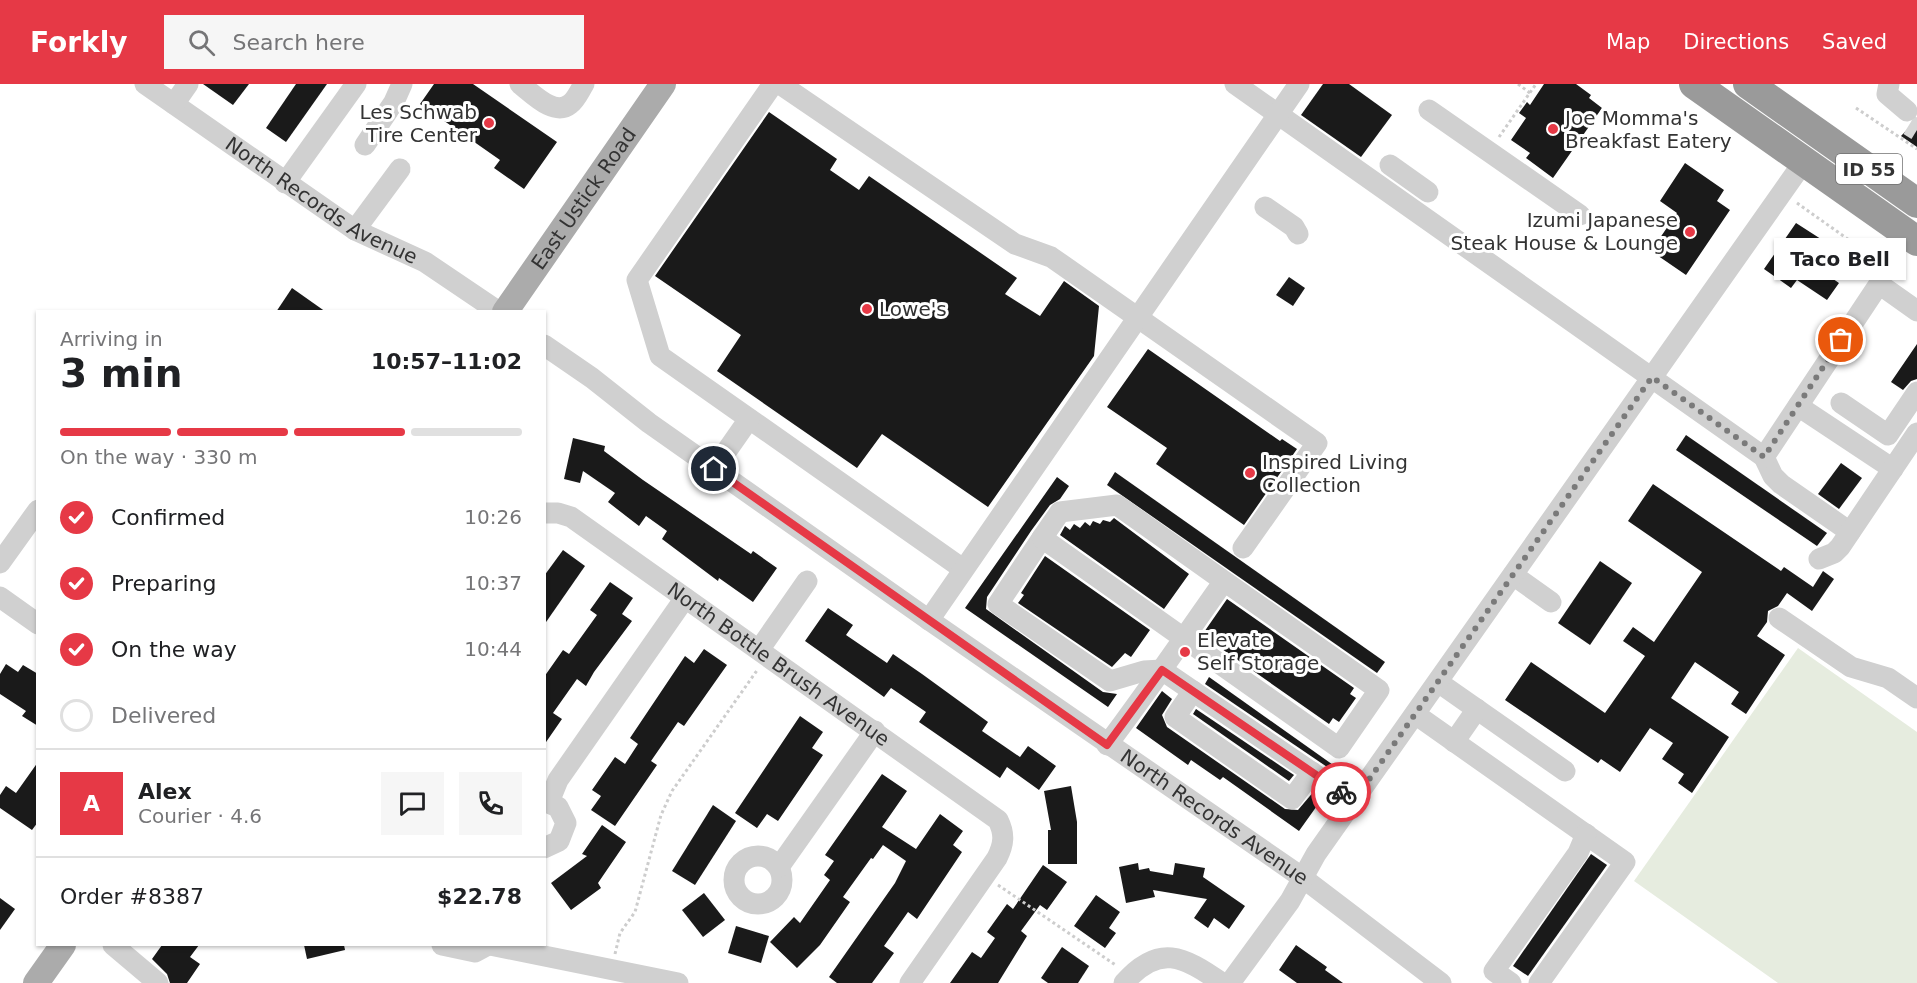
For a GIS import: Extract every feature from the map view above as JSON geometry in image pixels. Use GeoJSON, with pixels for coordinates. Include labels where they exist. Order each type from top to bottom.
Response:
{"type":"FeatureCollection","features":[{"type":"Feature","properties":{"kind":"highway","name":"ID 55"},"geometry":{"type":"LineString","coordinates":[[1694,84],[1917,241]]}},
{"type":"Feature","properties":{"kind":"highway"},"geometry":{"type":"LineString","coordinates":[[1718,84],[1796,138],[1821,135]]}},
{"type":"Feature","properties":{"kind":"highway","name":"ID 55"},"geometry":{"type":"LineString","coordinates":[[1748,84],[1917,203]]}},
{"type":"Feature","properties":{"kind":"highway"},"geometry":{"type":"LineString","coordinates":[[1805,160],[1826,157],[1917,220]]}},
{"type":"Feature","properties":{"kind":"main road","name":"East Ustick Road"},"geometry":{"type":"LineString","coordinates":[[506,310],[663,84]]}},
{"type":"Feature","properties":{"kind":"main road"},"geometry":{"type":"LineString","coordinates":[[36,983],[62,946]]}},
{"type":"Feature","properties":{"kind":"street","name":"North Records Avenue"},"geometry":{"type":"LineString","coordinates":[[145,84],[355,230],[425,262],[496,310]]}},
{"type":"Feature","properties":{"kind":"street"},"geometry":{"type":"LineString","coordinates":[[174,104],[188,84]]}},
{"type":"Feature","properties":{"kind":"street"},"geometry":{"type":"LineString","coordinates":[[285,183],[356,84]]}},
{"type":"Feature","properties":{"kind":"street"},"geometry":{"type":"LineString","coordinates":[[365,145],[394,102],[402,84]]}},
{"type":"Feature","properties":{"kind":"street"},"geometry":{"type":"LineString","coordinates":[[520,84],[552,107],[561,108],[570,104],[584,84]]}},
{"type":"Feature","properties":{"kind":"street"},"geometry":{"type":"LineString","coordinates":[[773,84],[637,280],[660,356],[963,569]]}},
{"type":"Feature","properties":{"kind":"street"},"geometry":{"type":"LineString","coordinates":[[780,84],[1015,244],[1051,257],[1317,443],[1243,548]]}},
{"type":"Feature","properties":{"kind":"street"},"geometry":{"type":"LineString","coordinates":[[1235,84],[1764,457],[1773,476],[1781,484],[1850,532]]}},
{"type":"Feature","properties":{"kind":"street"},"geometry":{"type":"LineString","coordinates":[[928,620],[1299,84]]}},
{"type":"Feature","properties":{"kind":"street"},"geometry":{"type":"LineString","coordinates":[[1889,84],[1887,94],[1890,100],[1911,114]]}},
{"type":"Feature","properties":{"kind":"street"},"geometry":{"type":"LineString","coordinates":[[1429,110],[1580,215]]}},
{"type":"Feature","properties":{"kind":"street"},"geometry":{"type":"LineString","coordinates":[[1230,983],[1288,905],[1303,878],[1354,801],[1805,160]]}},
{"type":"Feature","properties":{"kind":"street"},"geometry":{"type":"LineString","coordinates":[[1390,165],[1428,192]]}},
{"type":"Feature","properties":{"kind":"street"},"geometry":{"type":"LineString","coordinates":[[355,230],[399,169]]}},
{"type":"Feature","properties":{"kind":"street"},"geometry":{"type":"LineString","coordinates":[[1265,207],[1294,227],[1298,234]]}},
{"type":"Feature","properties":{"kind":"street"},"geometry":{"type":"LineString","coordinates":[[1764,457],[1883,276],[1917,312]]}},
{"type":"Feature","properties":{"kind":"street","name":"North Records Avenue"},"geometry":{"type":"LineString","coordinates":[[546,346],[714,469],[928,620],[1303,878],[1441,983]]}},
{"type":"Feature","properties":{"kind":"street"},"geometry":{"type":"LineString","coordinates":[[1841,404],[1887,435],[1917,392]]}},
{"type":"Feature","properties":{"kind":"street"},"geometry":{"type":"LineString","coordinates":[[1798,406],[1904,462]]}},
{"type":"Feature","properties":{"kind":"street"},"geometry":{"type":"LineString","coordinates":[[714,469],[749,419]]}},
{"type":"Feature","properties":{"kind":"street"},"geometry":{"type":"LineString","coordinates":[[1819,559],[1834,554],[1904,462],[1917,433]]}},
{"type":"Feature","properties":{"kind":"street"},"geometry":{"type":"LineString","coordinates":[[1042,538],[1339,748],[1379,690],[1117,505],[1060,512],[1042,538],[998,604],[1110,681],[1143,670],[1162,670],[1354,801]]}},
{"type":"Feature","properties":{"kind":"street"},"geometry":{"type":"LineString","coordinates":[[1,559],[36,513]]}},
{"type":"Feature","properties":{"kind":"street","name":"North Bottle Brush Avenue"},"geometry":{"type":"LineString","coordinates":[[546,513],[558,513],[571,517],[990,811],[1004,832],[1002,847],[985,876]]}},
{"type":"Feature","properties":{"kind":"street"},"geometry":{"type":"LineString","coordinates":[[1513,575],[1551,602]]}},
{"type":"Feature","properties":{"kind":"street"},"geometry":{"type":"LineString","coordinates":[[763,652],[807,581]]}},
{"type":"Feature","properties":{"kind":"street"},"geometry":{"type":"LineString","coordinates":[[1107,745],[1224,581]]}},
{"type":"Feature","properties":{"kind":"street"},"geometry":{"type":"LineString","coordinates":[[0,597],[36,623]]}},
{"type":"Feature","properties":{"kind":"street"},"geometry":{"type":"LineString","coordinates":[[546,847],[559,841],[566,824],[558,807],[547,802],[558,780],[685,598]]}},
{"type":"Feature","properties":{"kind":"street"},"geometry":{"type":"LineString","coordinates":[[1779,618],[1851,667],[1888,678],[1917,698]]}},
{"type":"Feature","properties":{"kind":"street"},"geometry":{"type":"LineString","coordinates":[[1438,682],[1565,771]]}},
{"type":"Feature","properties":{"kind":"street"},"geometry":{"type":"LineString","coordinates":[[1192,691],[1175,717],[1292,800],[1312,772]]}},
{"type":"Feature","properties":{"kind":"street"},"geometry":{"type":"LineString","coordinates":[[1454,742],[1477,709]]}},
{"type":"Feature","properties":{"kind":"street"},"geometry":{"type":"LineString","coordinates":[[1415,714],[1625,862],[1539,983]]}},
{"type":"Feature","properties":{"kind":"street"},"geometry":{"type":"LineString","coordinates":[[779,867],[874,731]]}},
{"type":"Feature","properties":{"kind":"street"},"geometry":{"type":"LineString","coordinates":[[1497,979],[1578,853],[1586,834]]}},
{"type":"Feature","properties":{"kind":"street"},"geometry":{"type":"LineString","coordinates":[[910,983],[985,876]]}},
{"type":"Feature","properties":{"kind":"street"},"geometry":{"type":"LineString","coordinates":[[114,946],[158,983]]}},
{"type":"Feature","properties":{"kind":"street"},"geometry":{"type":"LineString","coordinates":[[447,946],[475,952],[487,946]]}},
{"type":"Feature","properties":{"kind":"street"},"geometry":{"type":"LineString","coordinates":[[494,946],[678,983]]}},
{"type":"Feature","properties":{"kind":"street"},"geometry":{"type":"LineString","coordinates":[[1127,979],[1158,957],[1192,962],[1222,983]]}},
{"type":"Feature","properties":{"kind":"path"},"geometry":{"type":"LineString","coordinates":[[1518,84],[1530,93]]}},
{"type":"Feature","properties":{"kind":"path"},"geometry":{"type":"LineString","coordinates":[[1495,143],[1536,84]]}},
{"type":"Feature","properties":{"kind":"path"},"geometry":{"type":"LineString","coordinates":[[1856,108],[1917,149]]}},
{"type":"Feature","properties":{"kind":"path"},"geometry":{"type":"LineString","coordinates":[[1790,198],[1883,276]]}},
{"type":"Feature","properties":{"kind":"path"},"geometry":{"type":"LineString","coordinates":[[612,968],[620,933],[635,912],[661,815],[672,791],[763,652]]}},
{"type":"Feature","properties":{"kind":"path"},"geometry":{"type":"LineString","coordinates":[[985,876],[1127,979]]}},
{"type":"Feature","properties":{"kind":"shaded area"},"geometry":{"type":"Polygon","coordinates":[[[1798,648],[1917,732],[1917,983],[1778,983],[1634,881],[1798,648]]]}},
{"type":"Feature","properties":{"kind":"building"},"geometry":{"type":"Polygon","coordinates":[[[203,84],[249,84],[233,105],[203,84]]]}},
{"type":"Feature","properties":{"kind":"building"},"geometry":{"type":"Polygon","coordinates":[[[296,84],[327,84],[286,142],[266,128],[296,84]]]}},
{"type":"Feature","properties":{"kind":"building","name":"Les Schwab Tire Center"},"geometry":{"type":"Polygon","coordinates":[[[434,84],[473,84],[557,142],[524,189],[494,168],[500,160],[420,104],[434,84]]]}},
{"type":"Feature","properties":{"kind":"building"},"geometry":{"type":"Polygon","coordinates":[[[1323,84],[1349,84],[1392,115],[1361,157],[1301,115],[1323,84]]]}},
{"type":"Feature","properties":{"kind":"building","name":"Joe Momma's Breakfast Eatery"},"geometry":{"type":"Polygon","coordinates":[[[1544,84],[1576,84],[1591,95],[1589,98],[1602,108],[1553,178],[1526,158],[1530,153],[1511,140],[1526,118],[1519,113],[1527,102],[1530,105],[1544,84]]]}},
{"type":"Feature","properties":{"kind":"building","name":"Lowe's"},"geometry":{"type":"Polygon","coordinates":[[[769,112],[837,159],[830,170],[859,190],[869,176],[1017,278],[1005,294],[1040,316],[1064,281],[1099,306],[1094,356],[988,507],[882,434],[857,468],[717,371],[741,335],[655,276],[769,112]]]}},
{"type":"Feature","properties":{"kind":"building"},"geometry":{"type":"Polygon","coordinates":[[[1917,119],[1917,147],[1901,136],[1917,119]]]}},
{"type":"Feature","properties":{"kind":"building","name":"Izumi Japanese Steak House & Lounge"},"geometry":{"type":"Polygon","coordinates":[[[1685,163],[1724,190],[1717,201],[1730,210],[1686,275],[1651,251],[1677,213],[1660,201],[1685,163]]]}},
{"type":"Feature","properties":{"kind":"building"},"geometry":{"type":"Polygon","coordinates":[[[1796,223],[1824,241],[1821,245],[1829,251],[1817,268],[1839,283],[1827,300],[1797,280],[1791,288],[1764,269],[1796,223]]]}},
{"type":"Feature","properties":{"kind":"building"},"geometry":{"type":"Polygon","coordinates":[[[1289,277],[1305,288],[1293,306],[1276,295],[1289,277]]]}},
{"type":"Feature","properties":{"kind":"building"},"geometry":{"type":"Polygon","coordinates":[[[292,288],[323,310],[277,310],[292,288]]]}},
{"type":"Feature","properties":{"kind":"building"},"geometry":{"type":"Polygon","coordinates":[[[1917,344],[1917,379],[1911,381],[1903,390],[1891,382],[1917,344]]]}},
{"type":"Feature","properties":{"kind":"building"},"geometry":{"type":"Polygon","coordinates":[[[1148,349],[1280,441],[1282,439],[1297,449],[1244,525],[1156,464],[1167,448],[1107,407],[1148,349]]]}},
{"type":"Feature","properties":{"kind":"building"},"geometry":{"type":"Polygon","coordinates":[[[1686,435],[1827,533],[1817,546],[1676,450],[1686,435]]]}},
{"type":"Feature","properties":{"kind":"building"},"geometry":{"type":"Polygon","coordinates":[[[573,438],[605,446],[604,451],[643,480],[751,554],[753,551],[777,568],[753,602],[719,578],[718,581],[662,539],[667,531],[646,516],[639,526],[626,516],[608,502],[615,493],[583,471],[580,483],[564,479],[573,438]]]}},
{"type":"Feature","properties":{"kind":"building"},"geometry":{"type":"Polygon","coordinates":[[[1841,463],[1862,478],[1839,509],[1818,494],[1841,463]]]}},
{"type":"Feature","properties":{"kind":"building"},"geometry":{"type":"Polygon","coordinates":[[[1115,472],[1385,662],[1377,673],[1107,485],[1115,472]]]}},
{"type":"Feature","properties":{"kind":"building"},"geometry":{"type":"Polygon","coordinates":[[[1057,477],[1069,486],[1060,499],[1050,505],[1031,531],[987,597],[986,609],[1103,692],[1117,694],[1108,707],[965,608],[1057,477]]]}},
{"type":"Feature","properties":{"kind":"building"},"geometry":{"type":"Polygon","coordinates":[[[1653,484],[1781,571],[1784,567],[1813,587],[1823,571],[1834,579],[1812,611],[1787,593],[1778,606],[1768,611],[1767,622],[1757,636],[1785,655],[1746,714],[1731,704],[1739,692],[1695,662],[1671,698],[1729,737],[1692,793],[1678,783],[1684,774],[1662,759],[1673,743],[1650,728],[1620,772],[1601,759],[1598,763],[1505,700],[1531,662],[1605,713],[1645,656],[1623,641],[1633,627],[1654,642],[1702,572],[1628,521],[1653,484]]]}},
{"type":"Feature","properties":{"kind":"building"},"geometry":{"type":"Polygon","coordinates":[[[1114,518],[1189,574],[1164,609],[1060,535],[1065,526],[1070,530],[1074,524],[1080,528],[1085,522],[1090,526],[1093,521],[1100,524],[1103,520],[1110,522],[1114,518]]]}},
{"type":"Feature","properties":{"kind":"building"},"geometry":{"type":"Polygon","coordinates":[[[563,550],[585,566],[546,622],[546,573],[563,550]]]}},
{"type":"Feature","properties":{"kind":"building"},"geometry":{"type":"Polygon","coordinates":[[[1045,556],[1150,630],[1131,657],[1125,653],[1112,667],[1018,603],[1024,595],[1021,593],[1045,556]]]}},
{"type":"Feature","properties":{"kind":"building"},"geometry":{"type":"Polygon","coordinates":[[[1600,561],[1632,583],[1590,645],[1558,623],[1600,561]]]}},
{"type":"Feature","properties":{"kind":"building"},"geometry":{"type":"Polygon","coordinates":[[[610,582],[633,598],[622,614],[632,621],[586,686],[577,679],[553,713],[562,719],[546,742],[546,674],[563,650],[569,654],[597,615],[590,610],[610,582]]]}},
{"type":"Feature","properties":{"kind":"building"},"geometry":{"type":"Polygon","coordinates":[[[1227,599],[1354,688],[1350,694],[1356,698],[1339,722],[1333,718],[1329,724],[1202,635],[1227,599]]]}},
{"type":"Feature","properties":{"kind":"building"},"geometry":{"type":"Polygon","coordinates":[[[828,608],[853,625],[846,635],[887,663],[893,654],[988,722],[982,731],[1020,757],[1028,746],[1056,766],[1039,790],[1007,767],[1000,778],[919,722],[926,712],[891,688],[884,697],[805,641],[828,608]]]}},
{"type":"Feature","properties":{"kind":"building"},"geometry":{"type":"Polygon","coordinates":[[[704,649],[727,665],[684,726],[678,722],[651,761],[657,765],[615,826],[591,810],[601,796],[592,790],[615,757],[625,764],[638,744],[630,738],[685,656],[694,663],[704,649]]]}},
{"type":"Feature","properties":{"kind":"building"},"geometry":{"type":"Polygon","coordinates":[[[6,664],[18,672],[23,665],[36,673],[36,725],[22,716],[26,711],[0,694],[0,674],[6,664]]]}},
{"type":"Feature","properties":{"kind":"building"},"geometry":{"type":"Polygon","coordinates":[[[1209,677],[1336,767],[1333,771],[1205,684],[1209,677]]]}},
{"type":"Feature","properties":{"kind":"building"},"geometry":{"type":"Polygon","coordinates":[[[1162,691],[1172,699],[1162,715],[1167,727],[1285,809],[1298,810],[1315,790],[1324,796],[1299,831],[1223,777],[1220,780],[1191,760],[1188,765],[1136,728],[1162,691]]]}},
{"type":"Feature","properties":{"kind":"building"},"geometry":{"type":"Polygon","coordinates":[[[1196,709],[1294,775],[1289,781],[1193,714],[1196,709]]]}},
{"type":"Feature","properties":{"kind":"building"},"geometry":{"type":"Polygon","coordinates":[[[800,716],[823,732],[812,748],[823,755],[778,821],[767,814],[757,828],[735,813],[800,716]]]}},
{"type":"Feature","properties":{"kind":"building"},"geometry":{"type":"Polygon","coordinates":[[[36,765],[36,825],[32,830],[0,808],[0,795],[6,786],[16,793],[36,765]]]}},
{"type":"Feature","properties":{"kind":"building"},"geometry":{"type":"Polygon","coordinates":[[[882,774],[907,791],[882,827],[916,849],[940,814],[963,831],[953,845],[962,852],[917,919],[908,912],[884,946],[894,953],[872,983],[837,983],[829,977],[895,883],[906,861],[883,845],[843,897],[850,902],[820,945],[797,968],[770,942],[794,917],[800,923],[830,880],[824,875],[834,861],[825,855],[882,774]]]}},
{"type":"Feature","properties":{"kind":"building"},"geometry":{"type":"Polygon","coordinates":[[[1071,786],[1077,822],[1077,864],[1048,864],[1048,830],[1051,830],[1044,791],[1071,786]]]}},
{"type":"Feature","properties":{"kind":"building"},"geometry":{"type":"Polygon","coordinates":[[[713,805],[736,821],[695,885],[672,871],[713,805]]]}},
{"type":"Feature","properties":{"kind":"building"},"geometry":{"type":"Polygon","coordinates":[[[602,825],[626,842],[598,883],[601,888],[571,910],[551,883],[587,856],[582,854],[602,825]]]}},
{"type":"Feature","properties":{"kind":"building"},"geometry":{"type":"Polygon","coordinates":[[[1591,854],[1607,865],[1528,976],[1513,966],[1591,854]]]}},
{"type":"Feature","properties":{"kind":"building"},"geometry":{"type":"Polygon","coordinates":[[[1138,863],[1139,870],[1149,868],[1150,871],[1173,875],[1175,863],[1205,868],[1203,877],[1245,906],[1229,929],[1214,918],[1208,928],[1194,918],[1207,899],[1153,890],[1155,897],[1126,903],[1119,867],[1138,863]]]}},
{"type":"Feature","properties":{"kind":"building"},"geometry":{"type":"Polygon","coordinates":[[[1043,865],[1067,882],[1047,910],[1040,905],[1021,931],[1027,936],[998,983],[950,983],[972,952],[981,958],[995,938],[987,932],[1007,904],[1013,909],[1043,865]]]}},
{"type":"Feature","properties":{"kind":"building"},"geometry":{"type":"Polygon","coordinates":[[[704,893],[725,920],[703,937],[682,910],[704,893]]]}},
{"type":"Feature","properties":{"kind":"building"},"geometry":{"type":"Polygon","coordinates":[[[1096,895],[1120,912],[1109,928],[1116,933],[1105,948],[1074,926],[1096,895]]]}},
{"type":"Feature","properties":{"kind":"building"},"geometry":{"type":"Polygon","coordinates":[[[0,898],[15,909],[0,930],[0,898]]]}},
{"type":"Feature","properties":{"kind":"building"},"geometry":{"type":"Polygon","coordinates":[[[736,926],[769,936],[761,963],[728,953],[736,926]]]}},
{"type":"Feature","properties":{"kind":"building"},"geometry":{"type":"Polygon","coordinates":[[[1296,945],[1327,967],[1325,970],[1343,983],[1297,983],[1279,970],[1296,945]]]}},
{"type":"Feature","properties":{"kind":"building"},"geometry":{"type":"Polygon","coordinates":[[[161,946],[198,946],[190,957],[200,964],[187,983],[170,983],[167,974],[152,959],[161,946]]]}},
{"type":"Feature","properties":{"kind":"building"},"geometry":{"type":"Polygon","coordinates":[[[304,946],[344,946],[345,950],[307,959],[304,946]]]}},
{"type":"Feature","properties":{"kind":"building"},"geometry":{"type":"Polygon","coordinates":[[[1062,947],[1089,966],[1078,983],[1048,983],[1041,978],[1062,947]]]}},
{"type":"Feature","properties":{"kind":"tunnel"},"geometry":{"type":"LineString","coordinates":[[1909,125],[1917,130]]}},
{"type":"Feature","properties":{"kind":"way so far"},"geometry":{"type":"LineString","coordinates":[[1341,792],[1354,801],[1652,377],[1688,405],[1764,457],[1841,340]]}},
{"type":"Feature","properties":{"kind":"place","name":"Les Schwab Tire Center"},"geometry":{"type":"Point","coordinates":[489,123]}},
{"type":"Feature","properties":{"kind":"place","name":"Joe Momma's Breakfast Eatery"},"geometry":{"type":"Point","coordinates":[1553,129]}},
{"type":"Feature","properties":{"kind":"place","name":"Izumi Japanese Steak House & Lounge"},"geometry":{"type":"Point","coordinates":[1690,232]}},
{"type":"Feature","properties":{"kind":"place","name":"Lowe's"},"geometry":{"type":"Point","coordinates":[867,309]}},
{"type":"Feature","properties":{"kind":"place","name":"Taco Bell"},"geometry":{"type":"Point","coordinates":[1841,340]}},
{"type":"Feature","properties":{"kind":"place","name":"Inspired Living Collection"},"geometry":{"type":"Point","coordinates":[1250,473]}},
{"type":"Feature","properties":{"kind":"place","name":"Elevate Self Storage"},"geometry":{"type":"Point","coordinates":[1185,652]}},
{"type":"Feature","properties":{"kind":"route"},"geometry":{"type":"LineString","coordinates":[[714,469],[1107,745],[1162,670],[1341,792]]}}]}
